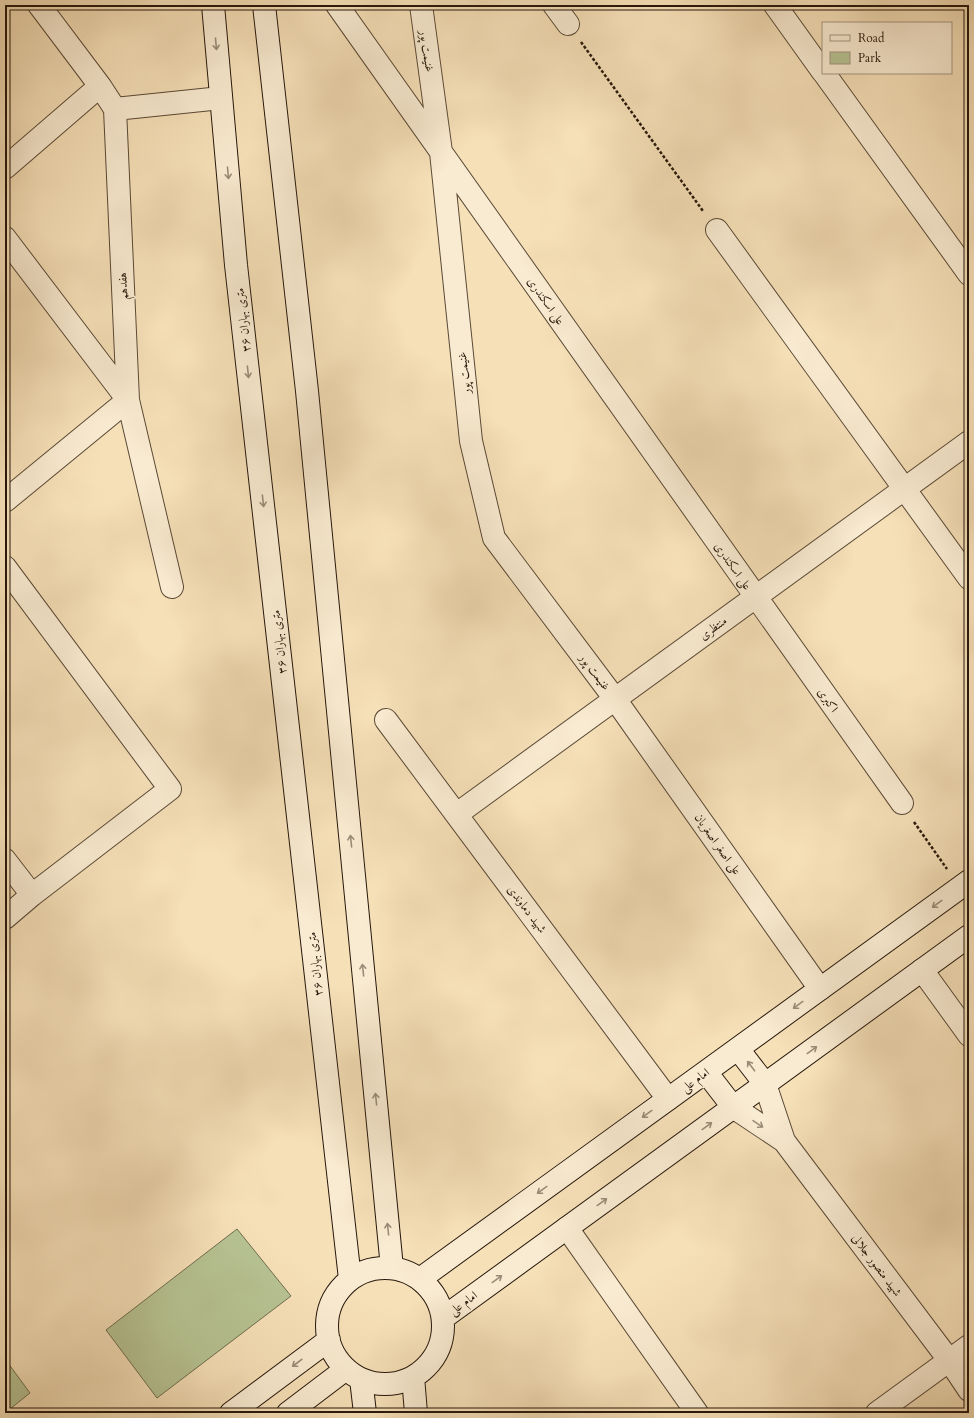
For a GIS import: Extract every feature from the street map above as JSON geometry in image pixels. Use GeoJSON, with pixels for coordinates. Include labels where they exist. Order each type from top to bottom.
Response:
{"type":"FeatureCollection","features":[{"type":"Feature","properties":{"kind":"street"},"geometry":{"type":"LineString","coordinates":[[40,5],[100,86],[115,109],[221,98]]}},
{"type":"Feature","properties":{"kind":"street","name":"۳۶ متری بهاران"},"geometry":{"type":"LineString","coordinates":[[213,5],[236,265],[350,1279]]}},
{"type":"Feature","properties":{"kind":"street"},"geometry":{"type":"LineString","coordinates":[[264,5],[307,391],[392,1268]]}},
{"type":"Feature","properties":{"kind":"street","name":"علی اسکندری"},"geometry":{"type":"LineString","coordinates":[[337,5],[755,598]]}},
{"type":"Feature","properties":{"kind":"street","name":"غنیمت پور"},"geometry":{"type":"LineString","coordinates":[[421,5],[441,152],[471,441],[494,538],[615,699]]}},
{"type":"Feature","properties":{"kind":"street"},"geometry":{"type":"LineString","coordinates":[[554,5],[568,24]]}},
{"type":"Feature","properties":{"kind":"street"},"geometry":{"type":"LineString","coordinates":[[775,5],[822,71]]}},
{"type":"Feature","properties":{"kind":"street"},"geometry":{"type":"LineString","coordinates":[[824,74],[969,274]]}},
{"type":"Feature","properties":{"kind":"street"},"geometry":{"type":"LineString","coordinates":[[5,168],[100,86]]}},
{"type":"Feature","properties":{"kind":"street","name":"هفدهم"},"geometry":{"type":"LineString","coordinates":[[115,109],[128,400],[172,587]]}},
{"type":"Feature","properties":{"kind":"street"},"geometry":{"type":"LineString","coordinates":[[717,230],[969,578]]}},
{"type":"Feature","properties":{"kind":"street"},"geometry":{"type":"LineString","coordinates":[[5,238],[128,400],[5,501]]}},
{"type":"Feature","properties":{"kind":"street","name":"منتظری"},"geometry":{"type":"LineString","coordinates":[[457,814],[969,442]]}},
{"type":"Feature","properties":{"kind":"street"},"geometry":{"type":"LineString","coordinates":[[5,567],[170,789],[32,894],[5,918]]}},
{"type":"Feature","properties":{"kind":"street","name":"اکبری"},"geometry":{"type":"LineString","coordinates":[[755,598],[902,803]]}},
{"type":"Feature","properties":{"kind":"street","name":"علی اصغر اصغریان"},"geometry":{"type":"LineString","coordinates":[[615,699],[820,989]]}},
{"type":"Feature","properties":{"kind":"street","name":"شهید دماوندی"},"geometry":{"type":"LineString","coordinates":[[386,720],[668,1099]]}},
{"type":"Feature","properties":{"kind":"street"},"geometry":{"type":"LineString","coordinates":[[5,860],[32,894]]}},
{"type":"Feature","properties":{"kind":"street","name":"امام علی"},"geometry":{"type":"LineString","coordinates":[[420,1279],[965,884]]}},
{"type":"Feature","properties":{"kind":"street","name":"امام علی"},"geometry":{"type":"LineString","coordinates":[[443,1318],[969,936]]}},
{"type":"Feature","properties":{"kind":"street"},"geometry":{"type":"LineString","coordinates":[[922,970],[969,1036]]}},
{"type":"Feature","properties":{"kind":"street","name":"شهید منصور جلالی"},"geometry":{"type":"LineString","coordinates":[[738,1048],[765,1084],[784,1142]]}},
{"type":"Feature","properties":{"kind":"street","name":"شهید منصور جلالی"},"geometry":{"type":"LineString","coordinates":[[706,1072],[733,1107],[784,1142],[949,1360],[969,1390]]}},
{"type":"Feature","properties":{"kind":"street"},"geometry":{"type":"LineString","coordinates":[[567,1228],[698,1413]]}},
{"type":"Feature","properties":{"kind":"street"},"geometry":{"type":"LineString","coordinates":[[378,1268],[392,1268],[406,1271],[420,1279],[431,1290],[438,1303],[443,1318],[442,1336],[437,1352],[427,1367],[412,1377],[396,1383],[378,1384],[354,1374],[335,1356],[329,1340],[327,1323],[330,1306],[338,1291],[350,1279],[363,1272],[378,1268]]}},
{"type":"Feature","properties":{"kind":"street"},"geometry":{"type":"LineString","coordinates":[[231,1413],[329,1340]]}},
{"type":"Feature","properties":{"kind":"street"},"geometry":{"type":"LineString","coordinates":[[877,1413],[969,1346]]}},
{"type":"Feature","properties":{"kind":"street"},"geometry":{"type":"LineString","coordinates":[[288,1413],[354,1374]]}},
{"type":"Feature","properties":{"kind":"street"},"geometry":{"type":"LineString","coordinates":[[354,1374],[365,1413]]}},
{"type":"Feature","properties":{"kind":"street"},"geometry":{"type":"LineString","coordinates":[[412,1377],[416,1413]]}},
{"type":"Feature","properties":{"kind":"path"},"geometry":{"type":"LineString","coordinates":[[568,24],[717,230]]}},
{"type":"Feature","properties":{"kind":"path"},"geometry":{"type":"LineString","coordinates":[[902,803],[965,884]]}},
{"type":"Feature","properties":{"kind":"green space"},"geometry":{"type":"Polygon","coordinates":[[[237,1229],[291,1296],[157,1398],[106,1330],[237,1229]]]}},
{"type":"Feature","properties":{"kind":"green space"},"geometry":{"type":"Polygon","coordinates":[[[5,1359],[30,1393],[5,1413],[5,1359]]]}}]}
